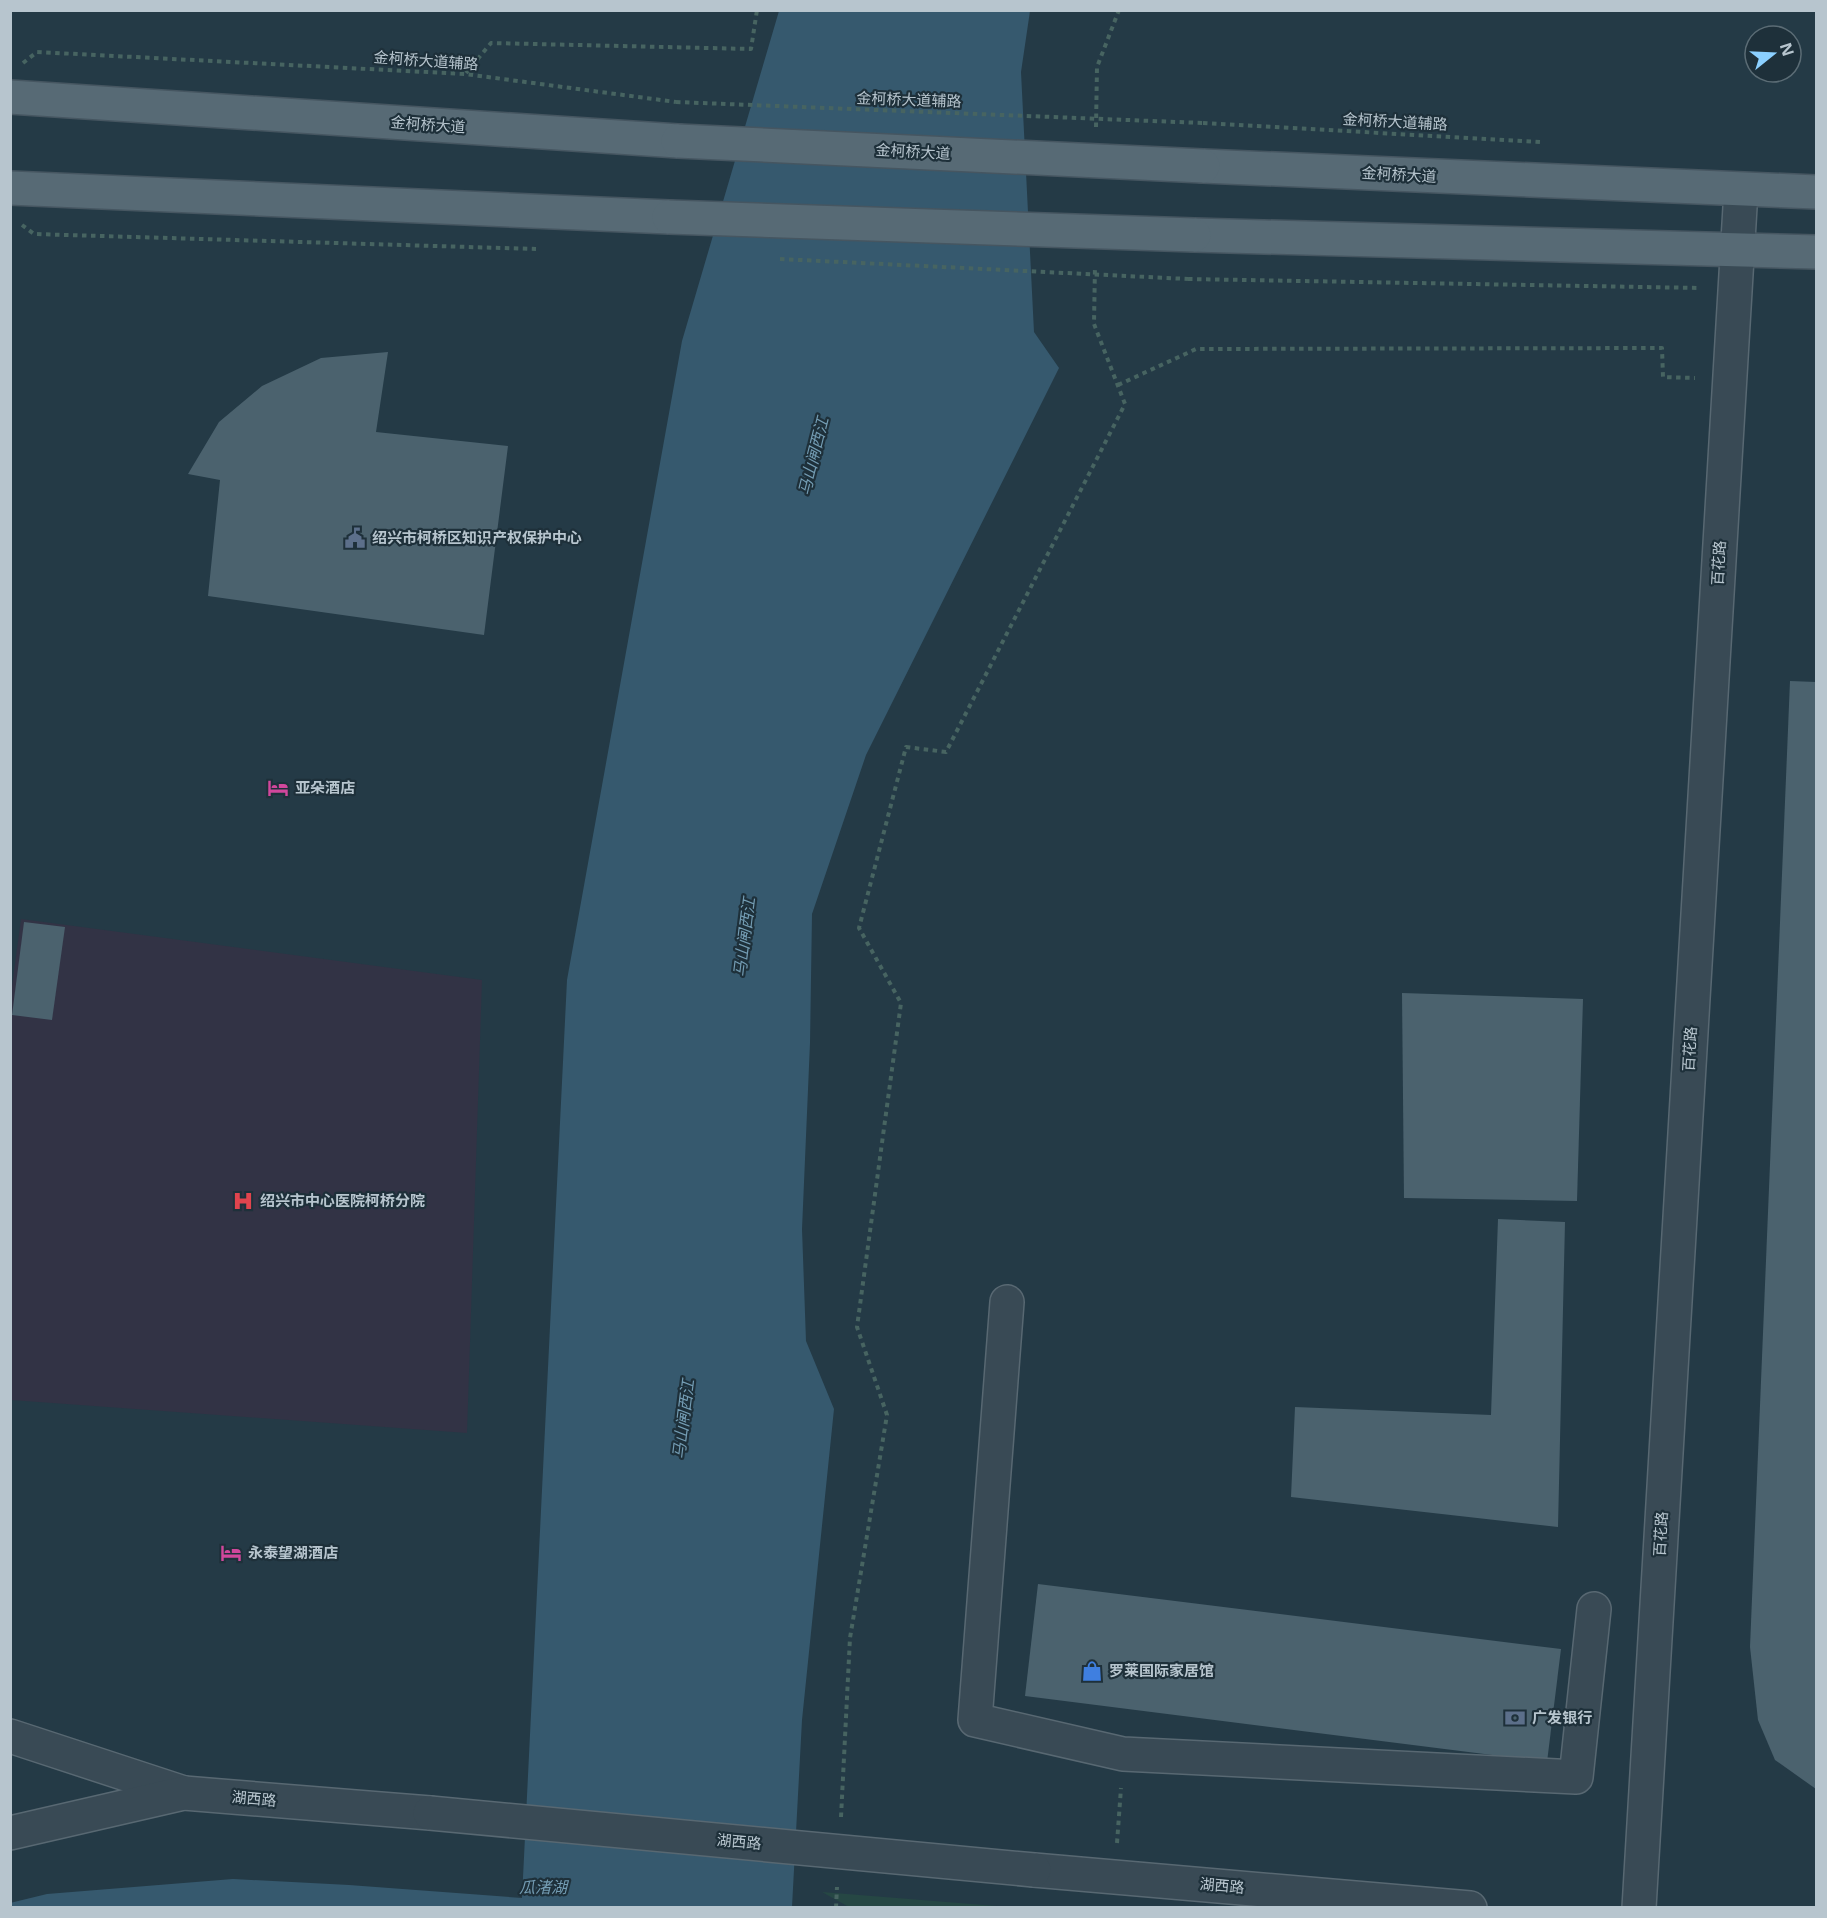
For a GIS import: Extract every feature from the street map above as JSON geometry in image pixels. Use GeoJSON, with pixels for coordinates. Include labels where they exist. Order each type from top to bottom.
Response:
{"type":"FeatureCollection","features":[{"type":"Feature","properties":{"kind":"main road","name":"金柯桥大道"},"geometry":{"type":"LineString","coordinates":[[10,97],[678,141],[1816,192]]}},
{"type":"Feature","properties":{"kind":"main road"},"geometry":{"type":"LineString","coordinates":[[10,188],[669,217],[1194,236],[1816,252]]}},
{"type":"Feature","properties":{"kind":"street","name":"百花路"},"geometry":{"type":"LineString","coordinates":[[1639,1908],[1741,190]]}},
{"type":"Feature","properties":{"kind":"street"},"geometry":{"type":"LineString","coordinates":[[1007,1302],[975,1720],[1123,1754],[1576,1777],[1594,1609]]}},
{"type":"Feature","properties":{"kind":"street"},"geometry":{"type":"LineString","coordinates":[[10,1736],[184,1793]]}},
{"type":"Feature","properties":{"kind":"street","name":"湖西路"},"geometry":{"type":"LineString","coordinates":[[10,1833],[184,1793],[430,1813],[1034,1870],[1470,1908]]}},
{"type":"Feature","properties":{"kind":"path"},"geometry":{"type":"LineString","coordinates":[[465,74],[491,44],[751,49],[757,10]]}},
{"type":"Feature","properties":{"kind":"path"},"geometry":{"type":"LineString","coordinates":[[1096,138],[1097,68],[1119,10]]}},
{"type":"Feature","properties":{"kind":"path","name":"金柯桥大道辅路"},"geometry":{"type":"LineString","coordinates":[[19,66],[37,52],[465,74],[676,102],[1203,123],[1545,142]]}},
{"type":"Feature","properties":{"kind":"path"},"geometry":{"type":"LineString","coordinates":[[18,221],[33,234],[542,249]]}},
{"type":"Feature","properties":{"kind":"path"},"geometry":{"type":"LineString","coordinates":[[840,1825],[850,1638],[887,1415],[857,1327],[901,1003],[859,928],[906,747],[946,752],[1125,404],[1094,324],[1095,254]]}},
{"type":"Feature","properties":{"kind":"path"},"geometry":{"type":"LineString","coordinates":[[777,259],[1188,279],[1735,288]]}},
{"type":"Feature","properties":{"kind":"path"},"geometry":{"type":"LineString","coordinates":[[1118,385],[1196,349],[1662,348],[1663,377],[1730,379]]}},
{"type":"Feature","properties":{"kind":"path"},"geometry":{"type":"LineString","coordinates":[[1115,1877],[1123,1754]]}},
{"type":"Feature","properties":{"kind":"path"},"geometry":{"type":"LineString","coordinates":[[836,1908],[837,1884]]}},
{"type":"Feature","properties":{"kind":"shaded area","name":"绍兴市中心医院柯桥分院"},"geometry":{"type":"Polygon","coordinates":[[[21,919],[482,980],[467,1433],[11,1400],[10,1001],[21,919]]]}},
{"type":"Feature","properties":{"kind":"green space"},"geometry":{"type":"Polygon","coordinates":[[[822,1892],[1009,1907],[849,1907],[822,1892]]]}},
{"type":"Feature","properties":{"kind":"water"},"geometry":{"type":"Polygon","coordinates":[[[779,11],[1030,11],[1021,72],[1034,332],[1059,368],[866,755],[812,914],[810,1043],[802,1229],[806,1341],[834,1409],[802,1720],[792,1907],[11,1908],[10,1903],[47,1894],[233,1879],[522,1898],[567,980],[682,341],[779,11]]]}},
{"type":"Feature","properties":{"kind":"building","name":"绍兴市柯桥区知识产权保护中心"},"geometry":{"type":"Polygon","coordinates":[[[388,352],[376,432],[508,446],[484,635],[208,596],[220,480],[188,474],[219,422],[262,386],[321,358],[388,352]]]}},
{"type":"Feature","properties":{"kind":"building"},"geometry":{"type":"Polygon","coordinates":[[[1790,681],[1816,682],[1816,1789],[1775,1760],[1758,1720],[1750,1647],[1790,681]]]}},
{"type":"Feature","properties":{"kind":"building"},"geometry":{"type":"Polygon","coordinates":[[[24,922],[65,927],[52,1020],[12,1015],[24,922]]]}},
{"type":"Feature","properties":{"kind":"building"},"geometry":{"type":"Polygon","coordinates":[[[1402,993],[1583,999],[1577,1201],[1404,1198],[1402,993]]]}},
{"type":"Feature","properties":{"kind":"building"},"geometry":{"type":"Polygon","coordinates":[[[1498,1219],[1565,1222],[1558,1527],[1291,1497],[1295,1407],[1491,1415],[1498,1219]]]}},
{"type":"Feature","properties":{"kind":"building"},"geometry":{"type":"Polygon","coordinates":[[[1038,1584],[1561,1649],[1547,1762],[1025,1696],[1038,1584]]]}},
{"type":"Feature","properties":{"kind":"place","name":"绍兴市柯桥区知识产权保护中心"},"geometry":{"type":"Point","coordinates":[355,538]}},
{"type":"Feature","properties":{"kind":"place","name":"亚朵酒店"},"geometry":{"type":"Point","coordinates":[278,788]}},
{"type":"Feature","properties":{"kind":"place","name":"绍兴市中心医院柯桥分院"},"geometry":{"type":"Point","coordinates":[243,1201]}},
{"type":"Feature","properties":{"kind":"place","name":"永泰望湖酒店"},"geometry":{"type":"Point","coordinates":[231,1553]}},
{"type":"Feature","properties":{"kind":"place","name":"罗莱国际家居馆"},"geometry":{"type":"Point","coordinates":[1092,1671]}},
{"type":"Feature","properties":{"kind":"place","name":"广发银行"},"geometry":{"type":"Point","coordinates":[1515,1718]}},
{"type":"Feature","properties":{"kind":"water label","name":"马山闸西江"},"geometry":{"type":"Point","coordinates":[813,456]}},
{"type":"Feature","properties":{"kind":"water label","name":"马山闸西江"},"geometry":{"type":"Point","coordinates":[744,937]}},
{"type":"Feature","properties":{"kind":"water label","name":"马山闸西江"},"geometry":{"type":"Point","coordinates":[683,1419]}},
{"type":"Feature","properties":{"kind":"water label","name":"瓜渚湖"},"geometry":{"type":"Point","coordinates":[543,1887]}}]}
